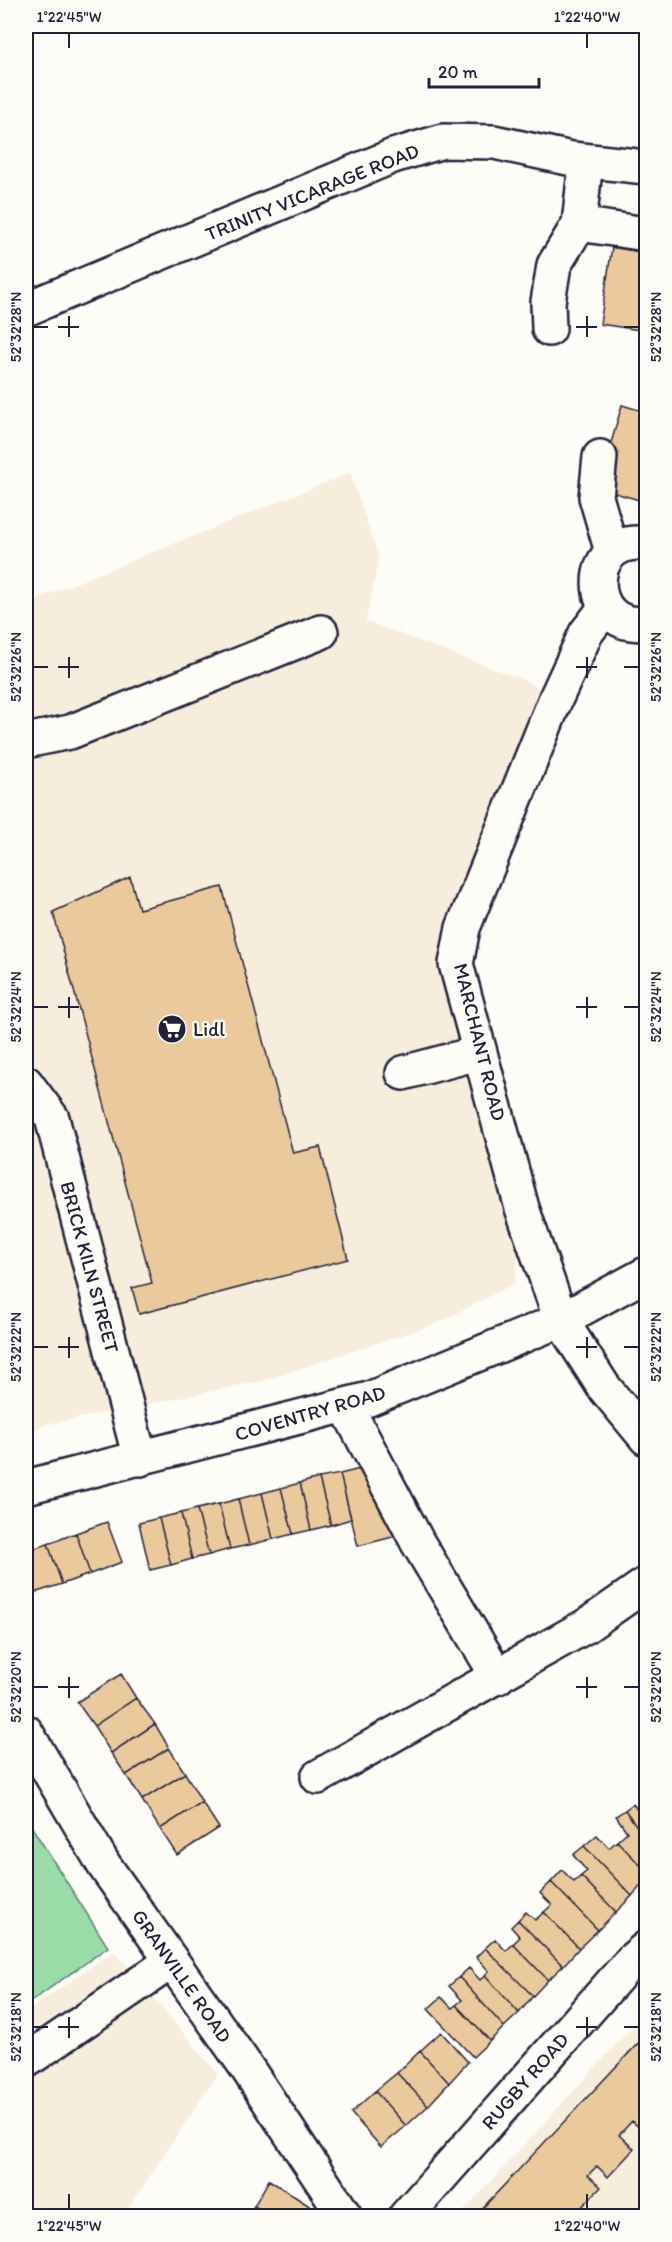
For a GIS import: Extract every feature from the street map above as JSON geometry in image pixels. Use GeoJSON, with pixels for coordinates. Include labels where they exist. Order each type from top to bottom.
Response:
{"type":"FeatureCollection","features":[{"type":"Feature","properties":{"kind":"street","name":"TRINITY VICARAGE ROAD"},"geometry":{"type":"LineString","coordinates":[[26,309],[393,156],[443,141],[494,142],[586,160],[646,167]]}},
{"type":"Feature","properties":{"kind":"street"},"geometry":{"type":"LineString","coordinates":[[549,329],[548,302],[554,265],[579,224],[586,160]]}},
{"type":"Feature","properties":{"kind":"street"},"geometry":{"type":"LineString","coordinates":[[579,224],[646,234]]}},
{"type":"Feature","properties":{"kind":"street"},"geometry":{"type":"LineString","coordinates":[[600,457],[596,497],[612,552]]}},
{"type":"Feature","properties":{"kind":"street"},"geometry":{"type":"LineString","coordinates":[[646,544],[625,545],[612,552],[603,563],[598,580],[599,595],[606,607],[626,622],[646,623]]}},
{"type":"Feature","properties":{"kind":"street","name":"MARCHANT ROAD"},"geometry":{"type":"LineString","coordinates":[[606,607],[586,633],[561,687],[463,928],[456,964],[478,1053],[539,1264],[561,1320],[603,1386],[646,1438]]}},
{"type":"Feature","properties":{"kind":"street"},"geometry":{"type":"LineString","coordinates":[[26,741],[70,732],[321,633]]}},
{"type":"Feature","properties":{"kind":"street"},"geometry":{"type":"LineString","coordinates":[[402,1073],[478,1053]]}},
{"type":"Feature","properties":{"kind":"street","name":"BRICK KILN STREET"},"geometry":{"type":"LineString","coordinates":[[26,1083],[52,1119],[140,1459]]}},
{"type":"Feature","properties":{"kind":"street","name":"COVENTRY ROAD"},"geometry":{"type":"LineString","coordinates":[[26,1487],[369,1400],[561,1320],[646,1274]]}},
{"type":"Feature","properties":{"kind":"street"},"geometry":{"type":"LineString","coordinates":[[346,1406],[418,1543],[498,1677]]}},
{"type":"Feature","properties":{"kind":"street"},"geometry":{"type":"LineString","coordinates":[[318,1776],[586,1626],[646,1584]]}},
{"type":"Feature","properties":{"kind":"street","name":"GRANVILLE ROAD"},"geometry":{"type":"LineString","coordinates":[[26,1732],[104,1865],[245,2065],[345,2217]]}},
{"type":"Feature","properties":{"kind":"street","name":"RUGBY ROAD"},"geometry":{"type":"LineString","coordinates":[[406,2217],[633,1959],[646,1948]]}},
{"type":"Feature","properties":{"kind":"street"},"geometry":{"type":"LineString","coordinates":[[26,2061],[172,1961]]}},
{"type":"Feature","properties":{"kind":"shaded area"},"geometry":{"type":"Polygon","coordinates":[[[350,473],[379,558],[366,621],[524,680],[556,698],[463,927],[522,1208],[515,1283],[436,1324],[262,1381],[45,1425],[26,1434],[26,603],[350,473]]]}},
{"type":"Feature","properties":{"kind":"shaded area"},"geometry":{"type":"Polygon","coordinates":[[[114,1951],[218,2074],[123,2216],[26,2216],[26,2012],[114,1951]]]}},
{"type":"Feature","properties":{"kind":"shaded area"},"geometry":{"type":"Polygon","coordinates":[[[646,2012],[646,2216],[459,2216],[646,2012]]]}},
{"type":"Feature","properties":{"kind":"green space"},"geometry":{"type":"Polygon","coordinates":[[[26,1818],[108,1947],[26,2005],[26,1818]]]}},
{"type":"Feature","properties":{"kind":"building"},"geometry":{"type":"Polygon","coordinates":[[[612,247],[646,253],[646,331],[600,324],[612,247]]]}},
{"type":"Feature","properties":{"kind":"building"},"geometry":{"type":"Polygon","coordinates":[[[622,405],[646,412],[646,502],[598,488],[622,405]]]}},
{"type":"Feature","properties":{"kind":"building","name":"Lidl"},"geometry":{"type":"Polygon","coordinates":[[[130,877],[139,909],[222,887],[293,1153],[320,1147],[348,1259],[139,1314],[132,1288],[152,1283],[53,912],[130,877]]]}},
{"type":"Feature","properties":{"kind":"building"},"geometry":{"type":"Polygon","coordinates":[[[368,1467],[400,1535],[358,1546],[340,1474],[368,1467]]]}},
{"type":"Feature","properties":{"kind":"building"},"geometry":{"type":"Polygon","coordinates":[[[340,1474],[351,1519],[331,1525],[319,1478],[340,1474]]]}},
{"type":"Feature","properties":{"kind":"building"},"geometry":{"type":"Polygon","coordinates":[[[319,1478],[331,1525],[311,1530],[300,1483],[319,1478]]]}},
{"type":"Feature","properties":{"kind":"building"},"geometry":{"type":"Polygon","coordinates":[[[300,1483],[311,1530],[293,1534],[281,1488],[300,1483]]]}},
{"type":"Feature","properties":{"kind":"building"},"geometry":{"type":"Polygon","coordinates":[[[281,1488],[293,1534],[273,1539],[262,1493],[281,1488]]]}},
{"type":"Feature","properties":{"kind":"building"},"geometry":{"type":"Polygon","coordinates":[[[262,1493],[273,1539],[249,1545],[238,1499],[262,1493]]]}},
{"type":"Feature","properties":{"kind":"building"},"geometry":{"type":"Polygon","coordinates":[[[238,1499],[249,1545],[230,1549],[219,1504],[238,1499]]]}},
{"type":"Feature","properties":{"kind":"building"},"geometry":{"type":"Polygon","coordinates":[[[219,1504],[230,1549],[209,1555],[197,1509],[219,1504]]]}},
{"type":"Feature","properties":{"kind":"building"},"geometry":{"type":"Polygon","coordinates":[[[197,1509],[209,1555],[192,1559],[181,1513],[197,1509]]]}},
{"type":"Feature","properties":{"kind":"building"},"geometry":{"type":"Polygon","coordinates":[[[181,1513],[192,1559],[171,1565],[159,1518],[181,1513]]]}},
{"type":"Feature","properties":{"kind":"building"},"geometry":{"type":"Polygon","coordinates":[[[159,1518],[171,1565],[150,1570],[139,1523],[159,1518]]]}},
{"type":"Feature","properties":{"kind":"building"},"geometry":{"type":"Polygon","coordinates":[[[107,1522],[122,1562],[90,1574],[76,1533],[107,1522]]]}},
{"type":"Feature","properties":{"kind":"building"},"geometry":{"type":"Polygon","coordinates":[[[76,1533],[90,1574],[62,1584],[48,1544],[76,1533]]]}},
{"type":"Feature","properties":{"kind":"building"},"geometry":{"type":"Polygon","coordinates":[[[48,1544],[62,1584],[34,1593],[26,1570],[26,1551],[48,1544]]]}},
{"type":"Feature","properties":{"kind":"building"},"geometry":{"type":"Polygon","coordinates":[[[26,1570],[34,1593],[26,1596],[26,1570]]]}},
{"type":"Feature","properties":{"kind":"building"},"geometry":{"type":"Polygon","coordinates":[[[121,1674],[136,1698],[94,1726],[77,1702],[121,1674]]]}},
{"type":"Feature","properties":{"kind":"building"},"geometry":{"type":"Polygon","coordinates":[[[136,1698],[155,1724],[111,1753],[94,1726],[136,1698]]]}},
{"type":"Feature","properties":{"kind":"building"},"geometry":{"type":"Polygon","coordinates":[[[155,1724],[169,1748],[126,1775],[111,1753],[155,1724]]]}},
{"type":"Feature","properties":{"kind":"building"},"geometry":{"type":"Polygon","coordinates":[[[169,1748],[185,1773],[142,1800],[126,1775],[169,1748]]]}},
{"type":"Feature","properties":{"kind":"building"},"geometry":{"type":"Polygon","coordinates":[[[185,1773],[202,1802],[160,1829],[142,1800],[185,1773]]]}},
{"type":"Feature","properties":{"kind":"building"},"geometry":{"type":"Polygon","coordinates":[[[202,1802],[219,1828],[177,1855],[160,1829],[202,1802]]]}},
{"type":"Feature","properties":{"kind":"building"},"geometry":{"type":"Polygon","coordinates":[[[633,1804],[644,1819],[646,1817],[646,1839],[625,1810],[633,1804]]]}},
{"type":"Feature","properties":{"kind":"building"},"geometry":{"type":"Polygon","coordinates":[[[625,1810],[646,1839],[646,1871],[617,1841],[627,1832],[616,1816],[625,1810]]]}},
{"type":"Feature","properties":{"kind":"building"},"geometry":{"type":"Polygon","coordinates":[[[597,1835],[609,1848],[617,1841],[646,1871],[646,1880],[632,1896],[584,1846],[597,1835]]]}},
{"type":"Feature","properties":{"kind":"building"},"geometry":{"type":"Polygon","coordinates":[[[584,1846],[632,1896],[616,1912],[581,1876],[587,1871],[573,1855],[584,1846]]]}},
{"type":"Feature","properties":{"kind":"building"},"geometry":{"type":"Polygon","coordinates":[[[562,1870],[574,1882],[581,1876],[616,1912],[598,1930],[551,1882],[562,1870]]]}},
{"type":"Feature","properties":{"kind":"building"},"geometry":{"type":"Polygon","coordinates":[[[551,1882],[598,1930],[579,1948],[544,1912],[552,1905],[540,1893],[551,1882]]]}},
{"type":"Feature","properties":{"kind":"building"},"geometry":{"type":"Polygon","coordinates":[[[526,1912],[535,1920],[544,1912],[579,1948],[563,1966],[518,1920],[526,1912]]]}},
{"type":"Feature","properties":{"kind":"building"},"geometry":{"type":"Polygon","coordinates":[[[518,1920],[563,1966],[548,1980],[513,1944],[520,1937],[511,1927],[518,1920]]]}},
{"type":"Feature","properties":{"kind":"building"},"geometry":{"type":"Polygon","coordinates":[[[495,1939],[506,1951],[513,1944],[548,1980],[533,1996],[485,1948],[495,1939]]]}},
{"type":"Feature","properties":{"kind":"building"},"geometry":{"type":"Polygon","coordinates":[[[485,1948],[533,1996],[519,2013],[485,1975],[489,1971],[476,1957],[485,1948]]]}},
{"type":"Feature","properties":{"kind":"building"},"geometry":{"type":"Polygon","coordinates":[[[469,1968],[480,1980],[485,1975],[519,2013],[504,2027],[459,1977],[469,1968]]]}},
{"type":"Feature","properties":{"kind":"building"},"geometry":{"type":"Polygon","coordinates":[[[459,1977],[504,2027],[490,2041],[456,2005],[462,2000],[449,1986],[459,1977]]]}},
{"type":"Feature","properties":{"kind":"building"},"geometry":{"type":"Polygon","coordinates":[[[441,1997],[452,2008],[456,2005],[490,2041],[473,2057],[428,2009],[441,1997]]]}},
{"type":"Feature","properties":{"kind":"building"},"geometry":{"type":"Polygon","coordinates":[[[441,2032],[468,2062],[449,2083],[420,2051],[441,2032]]]}},
{"type":"Feature","properties":{"kind":"building"},"geometry":{"type":"Polygon","coordinates":[[[646,2035],[646,2134],[632,2121],[619,2135],[634,2149],[608,2177],[597,2166],[588,2175],[601,2187],[577,2212],[582,2216],[475,2216],[646,2035]]]}},
{"type":"Feature","properties":{"kind":"building"},"geometry":{"type":"Polygon","coordinates":[[[420,2051],[449,2083],[428,2106],[397,2073],[420,2051]]]}},
{"type":"Feature","properties":{"kind":"building"},"geometry":{"type":"Polygon","coordinates":[[[397,2073],[428,2106],[406,2126],[375,2091],[397,2073]]]}},
{"type":"Feature","properties":{"kind":"building"},"geometry":{"type":"Polygon","coordinates":[[[375,2091],[406,2126],[381,2147],[351,2113],[375,2091]]]}},
{"type":"Feature","properties":{"kind":"building"},"geometry":{"type":"Polygon","coordinates":[[[269,2180],[311,2207],[306,2216],[272,2216],[254,2206],[269,2180]]]}},
{"type":"Feature","properties":{"kind":"building"},"geometry":{"type":"Polygon","coordinates":[[[254,2206],[272,2216],[247,2216],[254,2206]]]}},
{"type":"Feature","properties":{"kind":"place","name":"Lidl"},"geometry":{"type":"Point","coordinates":[172,1029]}}]}
